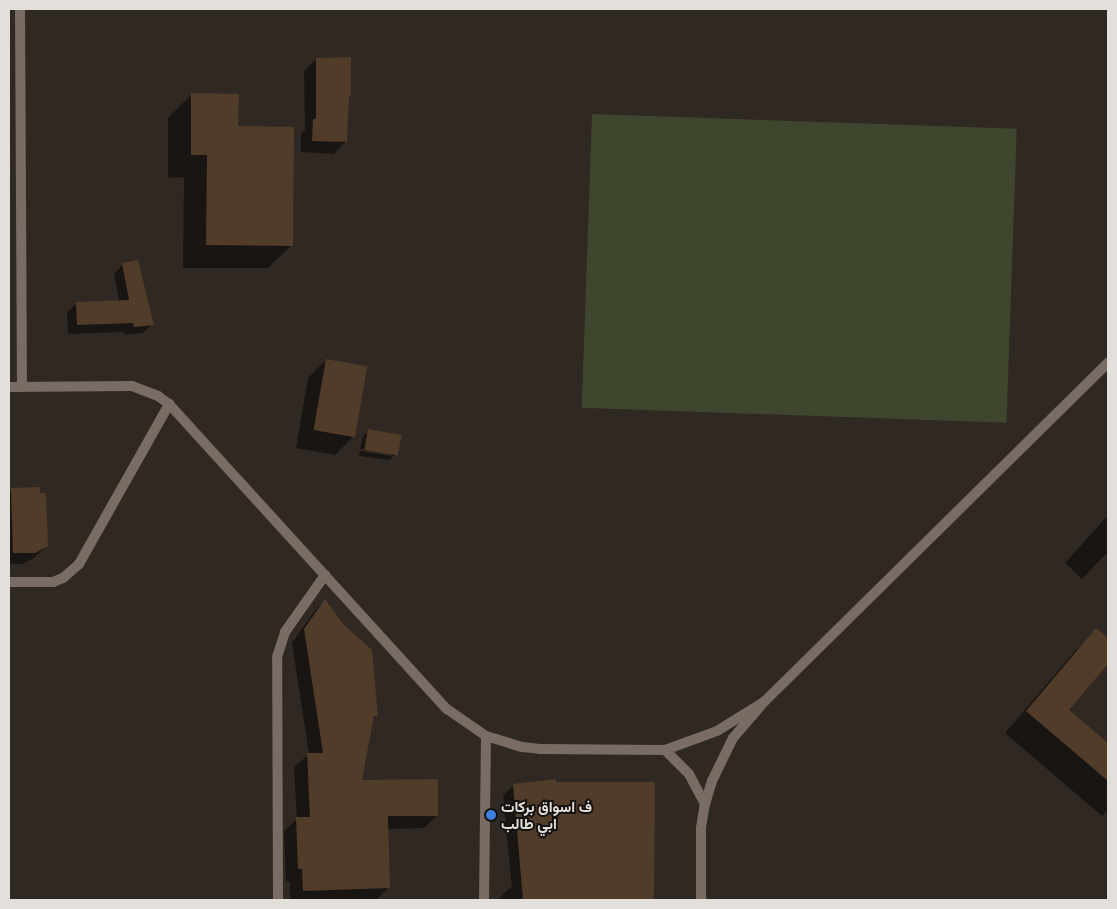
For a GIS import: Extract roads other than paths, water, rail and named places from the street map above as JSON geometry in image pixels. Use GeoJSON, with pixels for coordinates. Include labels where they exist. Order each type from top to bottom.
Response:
{"type":"FeatureCollection","features":[{"type":"Feature","properties":{"kind":"street"},"geometry":{"type":"LineString","coordinates":[[20,9],[22,386]]}},
{"type":"Feature","properties":{"kind":"street"},"geometry":{"type":"LineString","coordinates":[[9,190],[21,190]]}},
{"type":"Feature","properties":{"kind":"street"},"geometry":{"type":"LineString","coordinates":[[701,900],[701,828],[705,804],[712,781],[725,752],[748,719],[1108,362]]}},
{"type":"Feature","properties":{"kind":"street"},"geometry":{"type":"LineString","coordinates":[[9,387],[132,386],[145,390],[169,404],[447,709],[486,736],[522,747],[540,750],[665,750],[717,730],[764,702]]}},
{"type":"Feature","properties":{"kind":"street"},"geometry":{"type":"LineString","coordinates":[[9,582],[53,582],[63,578],[79,564],[169,404]]}},
{"type":"Feature","properties":{"kind":"street"},"geometry":{"type":"LineString","coordinates":[[278,900],[277,657],[285,632],[325,575]]}},
{"type":"Feature","properties":{"kind":"street"},"geometry":{"type":"LineString","coordinates":[[484,900],[486,736]]}},
{"type":"Feature","properties":{"kind":"street"},"geometry":{"type":"LineString","coordinates":[[665,750],[689,774],[705,804]]}},
{"type":"Feature","properties":{"kind":"place","name":"ف اسواق بركات ابي طالب"},"geometry":{"type":"Point","coordinates":[491,815]}}]}
